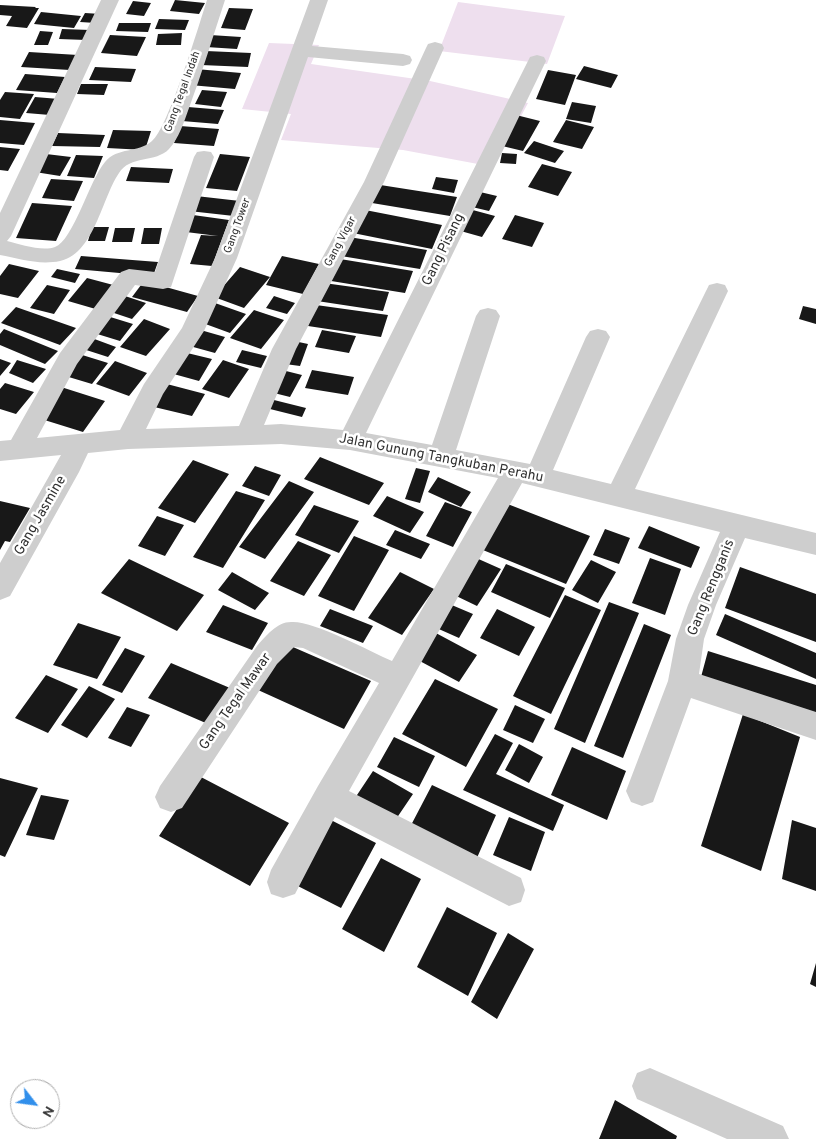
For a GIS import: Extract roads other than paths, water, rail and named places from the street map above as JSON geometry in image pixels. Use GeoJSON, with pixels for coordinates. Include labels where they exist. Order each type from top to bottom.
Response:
{"type":"FeatureCollection","features":[{"type":"Feature","properties":{"kind":"street"},"geometry":{"type":"LineString","coordinates":[[0,236],[110,0]]}},
{"type":"Feature","properties":{"kind":"street","name":"Gang Tegal Indah"},"geometry":{"type":"LineString","coordinates":[[0,248],[46,255],[60,254],[72,248],[101,185],[115,163],[129,155],[149,151],[162,144],[173,123],[216,0]]}},
{"type":"Feature","properties":{"kind":"street","name":"Gang Tower"},"geometry":{"type":"LineString","coordinates":[[128,439],[152,390],[192,331],[226,258],[319,0]]}},
{"type":"Feature","properties":{"kind":"street","name":"Gang Vigar"},"geometry":{"type":"LineString","coordinates":[[247,436],[284,349],[374,182],[435,48]]}},
{"type":"Feature","properties":{"kind":"street"},"geometry":{"type":"LineString","coordinates":[[301,51],[403,60]]}},
{"type":"Feature","properties":{"kind":"street","name":"Gang Pisang"},"geometry":{"type":"LineString","coordinates":[[350,440],[537,61]]}},
{"type":"Feature","properties":{"kind":"street"},"geometry":{"type":"LineString","coordinates":[[9,450],[68,359],[129,277],[162,281],[204,157]]}},
{"type":"Feature","properties":{"kind":"street"},"geometry":{"type":"LineString","coordinates":[[619,495],[717,291]]}},
{"type":"Feature","properties":{"kind":"street"},"geometry":{"type":"LineString","coordinates":[[441,456],[488,316]]}},
{"type":"Feature","properties":{"kind":"street"},"geometry":{"type":"LineString","coordinates":[[283,882],[329,796],[398,678],[526,473],[598,337]]}},
{"type":"Feature","properties":{"kind":"street","name":"Jalan Gunung Tangkuban Perahu"},"geometry":{"type":"LineString","coordinates":[[9,450],[79,442],[128,439],[281,434],[350,440],[526,473],[816,544]]}},
{"type":"Feature","properties":{"kind":"street","name":"Gang Jasmine"},"geometry":{"type":"LineString","coordinates":[[0,588],[70,465],[79,442]]}},
{"type":"Feature","properties":{"kind":"street","name":"Gang Rengganis"},"geometry":{"type":"LineString","coordinates":[[642,791],[683,681],[690,640],[696,622],[737,524]]}},
{"type":"Feature","properties":{"kind":"street","name":"Gang Tegal Mawar"},"geometry":{"type":"LineString","coordinates":[[170,797],[267,655],[280,641],[290,634],[306,636],[398,678]]}},
{"type":"Feature","properties":{"kind":"street"},"geometry":{"type":"LineString","coordinates":[[683,681],[712,693],[816,726]]}},
{"type":"Feature","properties":{"kind":"street"},"geometry":{"type":"LineString","coordinates":[[329,796],[509,890]]}},
{"type":"Feature","properties":{"kind":"street"},"geometry":{"type":"LineString","coordinates":[[650,1086],[770,1139]]}}]}
